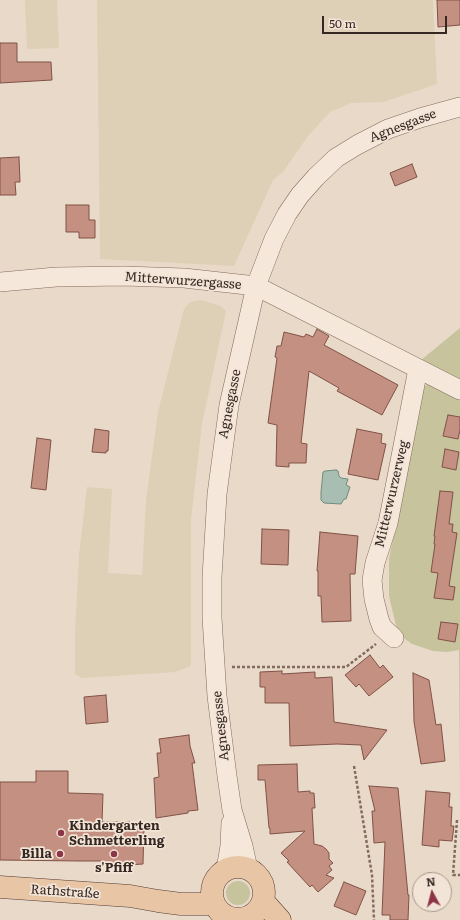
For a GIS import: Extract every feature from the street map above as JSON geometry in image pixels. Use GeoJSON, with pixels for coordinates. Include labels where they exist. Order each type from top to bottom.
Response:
{"type":"FeatureCollection","features":[{"type":"Feature","properties":{"kind":"main road"},"geometry":{"type":"LineString","coordinates":[[257,913],[264,892],[262,882],[256,874],[248,869],[237,867],[226,870],[217,876],[212,895],[220,913],[229,918],[240,920],[257,913],[280,920]]}},
{"type":"Feature","properties":{"kind":"main road","name":"Rathstraße"},"geometry":{"type":"LineString","coordinates":[[0,887],[130,896],[158,902],[212,895]]}},
{"type":"Feature","properties":{"kind":"street","name":"Agnesgasse"},"geometry":{"type":"LineString","coordinates":[[248,869],[232,810],[217,696],[212,618],[212,583],[217,486],[228,405],[256,286],[274,239],[287,214],[300,195],[336,158],[388,129],[460,107]]}},
{"type":"Feature","properties":{"kind":"street","name":"Mitterwurzergasse"},"geometry":{"type":"LineString","coordinates":[[0,282],[56,277],[124,276],[184,278],[256,286],[460,390]]}},
{"type":"Feature","properties":{"kind":"street","name":"Mitterwurzerweg"},"geometry":{"type":"LineString","coordinates":[[391,636],[382,627],[379,619],[374,599],[372,580],[375,563],[388,523],[418,369]]}},
{"type":"Feature","properties":{"kind":"street","name":"Agnesgasse"},"geometry":{"type":"LineString","coordinates":[[226,870],[230,846],[232,810]]}},
{"type":"Feature","properties":{"kind":"path"},"geometry":{"type":"LineString","coordinates":[[215,665],[230,667],[346,667],[391,636]]}},
{"type":"Feature","properties":{"kind":"path"},"geometry":{"type":"LineString","coordinates":[[354,766],[372,875],[374,920]]}},
{"type":"Feature","properties":{"kind":"path"},"geometry":{"type":"LineString","coordinates":[[457,820],[454,875],[460,875]]}},
{"type":"Feature","properties":{"kind":"shaded area"},"geometry":{"type":"Polygon","coordinates":[[[25,0],[57,0],[59,48],[27,49],[25,0]]]}},
{"type":"Feature","properties":{"kind":"shaded area"},"geometry":{"type":"Polygon","coordinates":[[[97,0],[433,0],[437,84],[383,102],[351,103],[330,112],[308,136],[283,172],[273,180],[234,266],[100,259],[97,0]]]}},
{"type":"Feature","properties":{"kind":"shaded area"},"geometry":{"type":"Polygon","coordinates":[[[201,300],[221,306],[226,311],[202,424],[191,520],[191,666],[175,672],[82,678],[75,674],[75,631],[79,555],[87,487],[112,489],[108,573],[142,575],[146,500],[158,412],[184,309],[190,302],[201,300]]]}},
{"type":"Feature","properties":{"kind":"shaded area"},"geometry":{"type":"Polygon","coordinates":[[[460,328],[460,382],[420,361],[460,328]]]}},
{"type":"Feature","properties":{"kind":"shaded area"},"geometry":{"type":"Polygon","coordinates":[[[430,382],[460,398],[460,798],[459,650],[447,652],[433,651],[412,644],[398,634],[389,596],[389,559],[423,389],[430,382]]]}},
{"type":"Feature","properties":{"kind":"shaded area"},"geometry":{"type":"Polygon","coordinates":[[[336,470],[341,478],[348,479],[346,485],[350,487],[346,499],[344,499],[341,504],[324,503],[321,500],[323,472],[336,470]]]}},
{"type":"Feature","properties":{"kind":"shaded area"},"geometry":{"type":"Polygon","coordinates":[[[238,881],[246,885],[250,893],[246,901],[238,905],[230,901],[226,893],[230,885],[238,881]]]}},
{"type":"Feature","properties":{"kind":"building"},"geometry":{"type":"Polygon","coordinates":[[[437,0],[460,0],[460,25],[438,27],[437,0]]]}},
{"type":"Feature","properties":{"kind":"building"},"geometry":{"type":"Polygon","coordinates":[[[0,43],[17,43],[17,62],[51,62],[52,80],[0,83],[0,43]]]}},
{"type":"Feature","properties":{"kind":"building"},"geometry":{"type":"Polygon","coordinates":[[[19,157],[20,182],[15,182],[16,195],[0,195],[0,158],[19,157]]]}},
{"type":"Feature","properties":{"kind":"building"},"geometry":{"type":"Polygon","coordinates":[[[412,164],[417,177],[395,186],[390,173],[412,164]]]}},
{"type":"Feature","properties":{"kind":"building"},"geometry":{"type":"Polygon","coordinates":[[[66,205],[89,205],[89,220],[95,220],[95,238],[79,238],[79,232],[66,232],[66,205]]]}},
{"type":"Feature","properties":{"kind":"building"},"geometry":{"type":"Polygon","coordinates":[[[317,329],[329,336],[324,345],[398,385],[382,415],[337,391],[339,388],[309,371],[301,443],[307,444],[306,463],[289,463],[289,467],[276,466],[277,425],[268,423],[277,358],[275,357],[277,346],[281,346],[284,332],[304,337],[306,334],[313,337],[317,329]]]}},
{"type":"Feature","properties":{"kind":"building"},"geometry":{"type":"Polygon","coordinates":[[[448,415],[460,417],[458,439],[443,436],[448,415]]]}},
{"type":"Feature","properties":{"kind":"building"},"geometry":{"type":"Polygon","coordinates":[[[95,429],[109,431],[108,451],[106,451],[106,453],[92,452],[95,429]]]}},
{"type":"Feature","properties":{"kind":"building"},"geometry":{"type":"Polygon","coordinates":[[[357,429],[382,434],[381,443],[386,444],[378,480],[348,474],[357,429]]]}},
{"type":"Feature","properties":{"kind":"building"},"geometry":{"type":"Polygon","coordinates":[[[37,438],[51,440],[46,490],[31,488],[37,438]]]}},
{"type":"Feature","properties":{"kind":"building"},"geometry":{"type":"Polygon","coordinates":[[[445,449],[459,452],[456,470],[442,467],[445,449]]]}},
{"type":"Feature","properties":{"kind":"building"},"geometry":{"type":"Polygon","coordinates":[[[440,491],[453,492],[449,524],[453,524],[452,532],[457,533],[449,586],[455,587],[453,600],[434,598],[438,573],[431,572],[440,491]]]}},
{"type":"Feature","properties":{"kind":"building"},"geometry":{"type":"Polygon","coordinates":[[[262,529],[289,530],[288,565],[261,564],[262,529]]]}},
{"type":"Feature","properties":{"kind":"building"},"geometry":{"type":"Polygon","coordinates":[[[320,532],[358,536],[355,574],[350,574],[351,621],[322,622],[321,596],[318,596],[317,571],[320,532]]]}},
{"type":"Feature","properties":{"kind":"building"},"geometry":{"type":"Polygon","coordinates":[[[441,622],[458,624],[455,642],[438,639],[441,622]]]}},
{"type":"Feature","properties":{"kind":"building"},"geometry":{"type":"Polygon","coordinates":[[[370,655],[380,668],[383,665],[393,677],[369,696],[359,684],[356,687],[345,675],[370,655]]]}},
{"type":"Feature","properties":{"kind":"building"},"geometry":{"type":"Polygon","coordinates":[[[282,671],[282,674],[315,672],[315,678],[332,677],[334,722],[387,730],[364,760],[361,745],[337,744],[290,746],[289,703],[265,703],[265,687],[260,687],[260,672],[282,671]]]}},
{"type":"Feature","properties":{"kind":"building"},"geometry":{"type":"Polygon","coordinates":[[[413,673],[429,680],[436,725],[441,724],[445,761],[421,764],[414,722],[413,673]]]}},
{"type":"Feature","properties":{"kind":"building"},"geometry":{"type":"Polygon","coordinates":[[[106,695],[108,722],[86,724],[84,697],[106,695]]]}},
{"type":"Feature","properties":{"kind":"building"},"geometry":{"type":"Polygon","coordinates":[[[189,735],[190,746],[195,763],[192,763],[198,810],[156,818],[154,778],[159,777],[157,753],[161,753],[159,739],[189,735]]]}},
{"type":"Feature","properties":{"kind":"building"},"geometry":{"type":"Polygon","coordinates":[[[297,764],[298,792],[310,791],[310,793],[314,793],[315,808],[312,808],[314,844],[322,846],[326,849],[329,853],[329,859],[333,863],[329,866],[332,870],[326,875],[334,878],[318,892],[312,885],[310,887],[287,862],[289,861],[281,853],[305,831],[270,834],[265,780],[258,780],[258,765],[297,764]]]}},
{"type":"Feature","properties":{"kind":"building"},"geometry":{"type":"Polygon","coordinates":[[[36,771],[68,771],[68,793],[103,794],[102,822],[130,822],[130,825],[144,825],[143,864],[127,865],[104,863],[104,861],[0,860],[0,782],[36,782],[36,771]]]}},
{"type":"Feature","properties":{"kind":"building"},"geometry":{"type":"Polygon","coordinates":[[[369,786],[398,788],[409,895],[408,920],[390,920],[390,915],[382,915],[385,842],[374,843],[372,811],[375,811],[369,786]]]}},
{"type":"Feature","properties":{"kind":"building"},"geometry":{"type":"Polygon","coordinates":[[[426,791],[450,793],[449,807],[452,807],[451,826],[454,826],[452,841],[439,840],[439,847],[422,845],[426,791]]]}},
{"type":"Feature","properties":{"kind":"building"},"geometry":{"type":"Polygon","coordinates":[[[344,882],[366,891],[356,915],[334,906],[344,882]]]}},
{"type":"Feature","properties":{"kind":"place","name":"Kindergarten Schmetterling"},"geometry":{"type":"Point","coordinates":[61,833]}},
{"type":"Feature","properties":{"kind":"place","name":"Billa"},"geometry":{"type":"Point","coordinates":[60,854]}},
{"type":"Feature","properties":{"kind":"place","name":"s'Pfiff"},"geometry":{"type":"Point","coordinates":[114,854]}}]}
